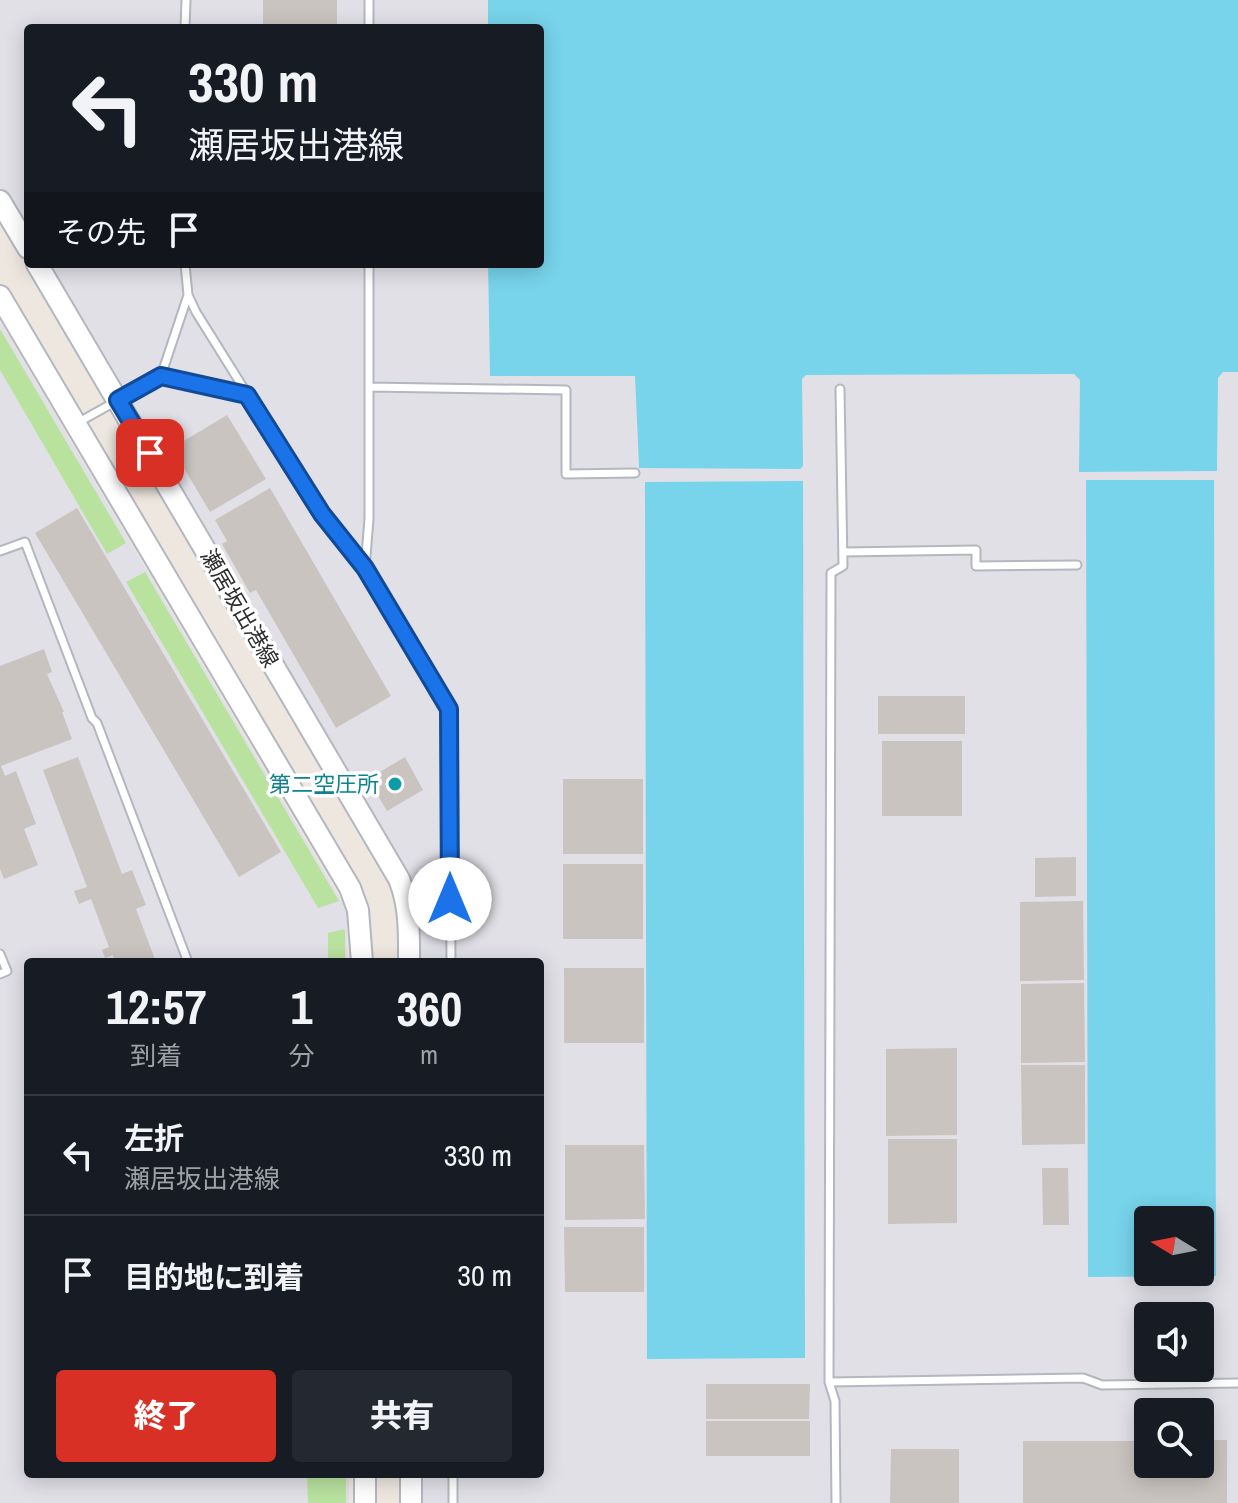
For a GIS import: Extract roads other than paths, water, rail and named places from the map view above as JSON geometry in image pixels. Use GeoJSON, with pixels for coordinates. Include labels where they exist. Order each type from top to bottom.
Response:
{"type":"FeatureCollection","features":[{"type":"Feature","properties":{"kind":"main road"},"geometry":{"type":"LineString","coordinates":[[0,201],[24,241]]}},
{"type":"Feature","properties":{"kind":"main road","name":"瀬居坂出港線"},"geometry":{"type":"LineString","coordinates":[[39,268],[399,879],[407,897],[409,958]]}},
{"type":"Feature","properties":{"kind":"main road"},"geometry":{"type":"LineString","coordinates":[[0,296],[350,888],[358,910],[362,958]]}},
{"type":"Feature","properties":{"kind":"main road"},"geometry":{"type":"LineString","coordinates":[[365,1478],[365,1503]]}},
{"type":"Feature","properties":{"kind":"main road"},"geometry":{"type":"LineString","coordinates":[[411,1478],[411,1503]]}},
{"type":"Feature","properties":{"kind":"lane"},"geometry":{"type":"LineString","coordinates":[[185,24],[186,0]]}},
{"type":"Feature","properties":{"kind":"lane"},"geometry":{"type":"LineString","coordinates":[[369,0],[369,24]]}},
{"type":"Feature","properties":{"kind":"lane"},"geometry":{"type":"LineString","coordinates":[[185,268],[188,295],[196,312],[322,514],[365,568],[449,709],[451,958]]}},
{"type":"Feature","properties":{"kind":"lane"},"geometry":{"type":"LineString","coordinates":[[365,568],[369,519],[369,268]]}},
{"type":"Feature","properties":{"kind":"lane"},"geometry":{"type":"LineString","coordinates":[[161,376],[188,295]]}},
{"type":"Feature","properties":{"kind":"lane"},"geometry":{"type":"LineString","coordinates":[[76,423],[161,376],[247,395]]}},
{"type":"Feature","properties":{"kind":"lane"},"geometry":{"type":"LineString","coordinates":[[369,387],[566,390],[566,474],[635,473]]}},
{"type":"Feature","properties":{"kind":"lane"},"geometry":{"type":"LineString","coordinates":[[836,1503],[835,1401],[829,1382],[831,573],[843,566],[840,389]]}},
{"type":"Feature","properties":{"kind":"lane"},"geometry":{"type":"LineString","coordinates":[[0,551],[25,542],[186,958]]}},
{"type":"Feature","properties":{"kind":"lane"},"geometry":{"type":"LineString","coordinates":[[843,552],[976,550],[976,566],[1077,565]]}},
{"type":"Feature","properties":{"kind":"lane"},"geometry":{"type":"LineString","coordinates":[[0,954],[7,971],[0,974]]}},
{"type":"Feature","properties":{"kind":"lane"},"geometry":{"type":"LineString","coordinates":[[829,1382],[1083,1378],[1102,1385],[1238,1383]]}},
{"type":"Feature","properties":{"kind":"lane"},"geometry":{"type":"LineString","coordinates":[[453,1478],[453,1503]]}},
{"type":"Feature","properties":{"kind":"water"},"geometry":{"type":"Polygon","coordinates":[[[488,0],[1238,0],[1238,372],[1223,372],[1218,378],[1217,471],[1079,472],[1080,380],[1074,374],[806,375],[802,379],[803,466],[800,469],[639,468],[635,376],[490,376],[488,268],[544,268],[544,24],[488,24],[488,0]]]}},
{"type":"Feature","properties":{"kind":"water"},"geometry":{"type":"Polygon","coordinates":[[[1086,480],[1214,480],[1216,1276],[1214,1206],[1134,1206],[1134,1277],[1088,1277],[1086,480]]]}},
{"type":"Feature","properties":{"kind":"water"},"geometry":{"type":"Polygon","coordinates":[[[803,481],[805,1358],[647,1359],[645,482],[803,481]]]}},
{"type":"Feature","properties":{"kind":"place","name":"第二空圧所"},"geometry":{"type":"Point","coordinates":[395,784]}}]}
